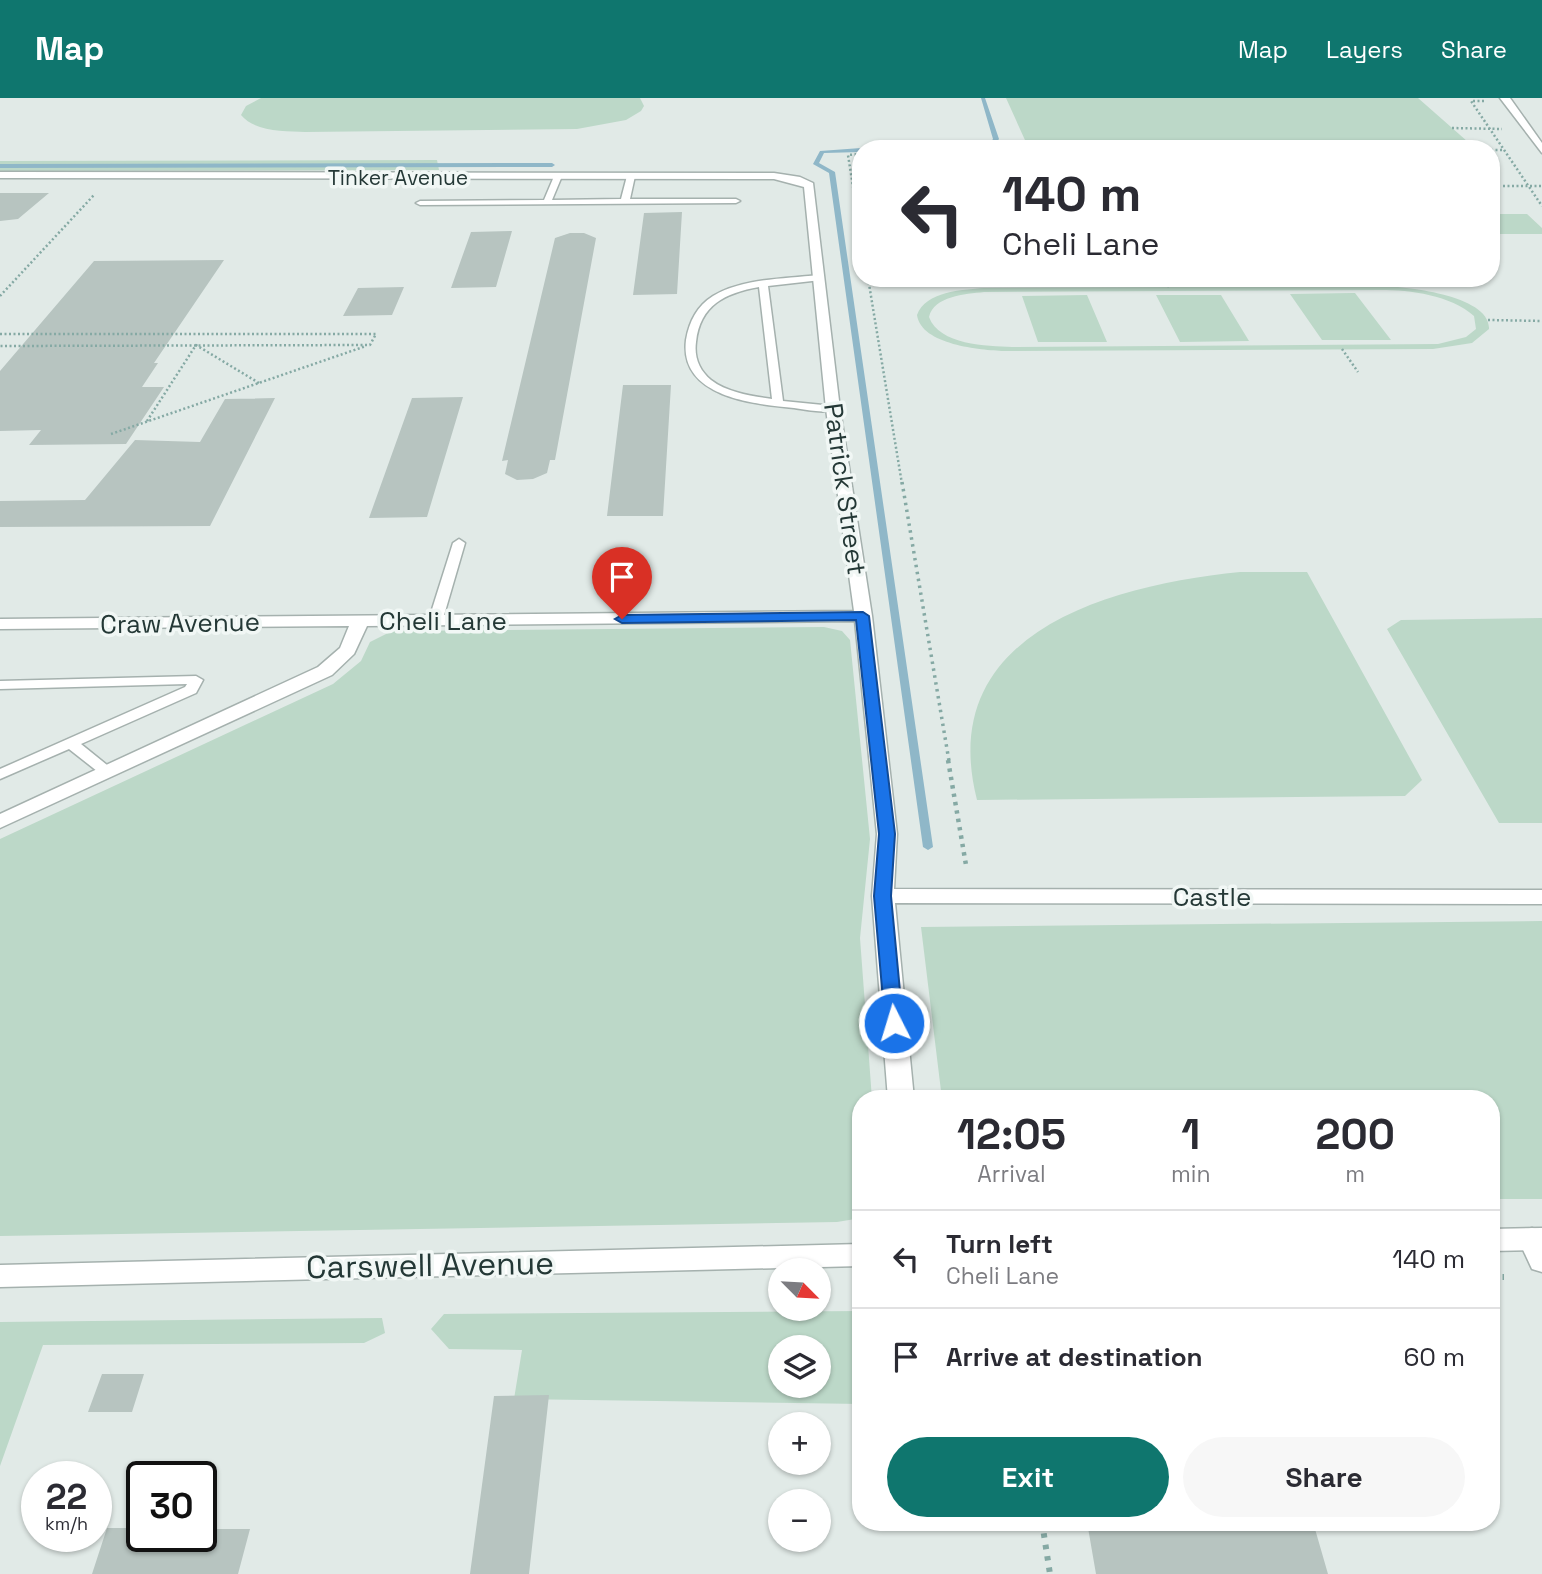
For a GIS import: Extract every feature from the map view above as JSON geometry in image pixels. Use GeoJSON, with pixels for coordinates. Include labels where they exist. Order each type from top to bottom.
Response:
{"type":"FeatureCollection","features":[{"type":"Feature","properties":{"kind":"street"},"geometry":{"type":"LineString","coordinates":[[1506,100],[1542,150]]}},
{"type":"Feature","properties":{"kind":"street","name":"Tinker Avenue"},"geometry":{"type":"LineString","coordinates":[[0,175],[631,176],[796,179]]}},
{"type":"Feature","properties":{"kind":"street","name":"Patrick Street"},"geometry":{"type":"LineString","coordinates":[[796,179],[810,188],[833,409],[863,616],[887,834],[883,896],[900,1090]]}},
{"type":"Feature","properties":{"kind":"street","name":"Cheli Lane"},"geometry":{"type":"LineString","coordinates":[[0,822],[325,671],[348,650],[360,622],[863,616]]}},
{"type":"Feature","properties":{"kind":"street","name":"Craw Avenue"},"geometry":{"type":"LineString","coordinates":[[0,624],[360,622]]}},
{"type":"Feature","properties":{"kind":"street","name":"Castle"},"geometry":{"type":"LineString","coordinates":[[883,896],[1542,897]]}},
{"type":"Feature","properties":{"kind":"street"},"geometry":{"type":"LineString","coordinates":[[1500,1241],[1539,1246]]}},
{"type":"Feature","properties":{"kind":"street","name":"Carswell Avenue"},"geometry":{"type":"LineString","coordinates":[[0,1276],[852,1255]]}},
{"type":"Feature","properties":{"kind":"lane"},"geometry":{"type":"LineString","coordinates":[[547,202],[558,176]]}},
{"type":"Feature","properties":{"kind":"lane"},"geometry":{"type":"LineString","coordinates":[[625,201],[631,176]]}},
{"type":"Feature","properties":{"kind":"lane"},"geometry":{"type":"LineString","coordinates":[[420,203],[736,201]]}},
{"type":"Feature","properties":{"kind":"lane"},"geometry":{"type":"LineString","coordinates":[[818,278],[763,285],[718,295],[702,306],[690,335],[690,354],[708,383],[722,390],[778,403],[833,409]]}},
{"type":"Feature","properties":{"kind":"lane"},"geometry":{"type":"LineString","coordinates":[[763,285],[778,403]]}},
{"type":"Feature","properties":{"kind":"lane"},"geometry":{"type":"LineString","coordinates":[[435,622],[459,543]]}},
{"type":"Feature","properties":{"kind":"lane"},"geometry":{"type":"LineString","coordinates":[[0,685],[196,680],[191,690],[0,774]]}},
{"type":"Feature","properties":{"kind":"lane"},"geometry":{"type":"LineString","coordinates":[[71,743],[107,772]]}},
{"type":"Feature","properties":{"kind":"path"},"geometry":{"type":"LineString","coordinates":[[1497,140],[1471,101],[1506,100]]}},
{"type":"Feature","properties":{"kind":"path"},"geometry":{"type":"LineString","coordinates":[[1452,128],[1527,129]]}},
{"type":"Feature","properties":{"kind":"path"},"geometry":{"type":"LineString","coordinates":[[1500,144],[1542,206]]}},
{"type":"Feature","properties":{"kind":"path"},"geometry":{"type":"LineString","coordinates":[[852,155],[848,155],[852,180]]}},
{"type":"Feature","properties":{"kind":"path"},"geometry":{"type":"LineString","coordinates":[[0,296],[111,177]]}},
{"type":"Feature","properties":{"kind":"path"},"geometry":{"type":"LineString","coordinates":[[1503,186],[1542,186]]}},
{"type":"Feature","properties":{"kind":"path"},"geometry":{"type":"LineString","coordinates":[[870,287],[966,865]]}},
{"type":"Feature","properties":{"kind":"path"},"geometry":{"type":"LineString","coordinates":[[1488,320],[1542,321]]}},
{"type":"Feature","properties":{"kind":"path"},"geometry":{"type":"LineString","coordinates":[[0,334],[376,334],[370,345],[111,434]]}},
{"type":"Feature","properties":{"kind":"path"},"geometry":{"type":"LineString","coordinates":[[196,345],[260,383]]}},
{"type":"Feature","properties":{"kind":"path"},"geometry":{"type":"LineString","coordinates":[[146,422],[196,345]]}},
{"type":"Feature","properties":{"kind":"path"},"geometry":{"type":"LineString","coordinates":[[0,346],[370,345]]}},
{"type":"Feature","properties":{"kind":"path"},"geometry":{"type":"LineString","coordinates":[[1342,349],[1358,372]]}},
{"type":"Feature","properties":{"kind":"path"},"geometry":{"type":"LineString","coordinates":[[1044,1531],[1051,1574]]}},
{"type":"Feature","properties":{"kind":"green space"},"geometry":{"type":"Polygon","coordinates":[[[261,98],[640,98],[644,106],[641,111],[626,120],[577,129],[305,132],[271,130],[247,121],[241,115],[246,106],[261,98]]]}},
{"type":"Feature","properties":{"kind":"green space"},"geometry":{"type":"Polygon","coordinates":[[[1006,98],[1418,98],[1466,140],[1025,140],[1006,98]]]}},
{"type":"Feature","properties":{"kind":"green space"},"geometry":{"type":"Polygon","coordinates":[[[437,160],[439,170],[0,171],[0,161],[437,160]]]}},
{"type":"Feature","properties":{"kind":"green space"},"geometry":{"type":"Polygon","coordinates":[[[1500,214],[1527,214],[1542,228],[1542,234],[1500,234],[1500,214]]]}},
{"type":"Feature","properties":{"kind":"green space"},"geometry":{"type":"Polygon","coordinates":[[[1398,287],[1461,300],[1486,317],[1489,329],[1472,343],[1433,349],[1004,351],[953,344],[929,333],[921,325],[917,315],[928,301],[946,293],[966,290],[1398,287]],[[1392,290],[984,292],[944,300],[932,310],[929,317],[934,326],[953,339],[1012,347],[1438,344],[1466,337],[1476,329],[1474,316],[1464,309],[1454,303],[1417,293],[1392,290]]]}},
{"type":"Feature","properties":{"kind":"green space"},"geometry":{"type":"Polygon","coordinates":[[[1355,293],[1391,340],[1322,340],[1290,294],[1355,293]]]}},
{"type":"Feature","properties":{"kind":"green space"},"geometry":{"type":"Polygon","coordinates":[[[1087,295],[1107,342],[1038,342],[1022,296],[1087,295]]]}},
{"type":"Feature","properties":{"kind":"green space"},"geometry":{"type":"Polygon","coordinates":[[[1156,295],[1221,295],[1249,341],[1180,342],[1156,295]]]}},
{"type":"Feature","properties":{"kind":"green space"},"geometry":{"type":"Polygon","coordinates":[[[1240,572],[1307,572],[1422,780],[1405,796],[977,800],[971,743],[982,695],[1007,657],[1044,628],[1089,606],[1138,589],[1240,572]]]}},
{"type":"Feature","properties":{"kind":"green space"},"geometry":{"type":"Polygon","coordinates":[[[1542,618],[1542,823],[1499,823],[1387,629],[1401,620],[1542,618]]]}},
{"type":"Feature","properties":{"kind":"green space"},"geometry":{"type":"Polygon","coordinates":[[[824,627],[842,631],[850,640],[870,839],[860,938],[871,1090],[852,1090],[852,1220],[837,1222],[0,1236],[0,839],[333,684],[361,661],[370,642],[392,631],[824,627]]]}},
{"type":"Feature","properties":{"kind":"green space"},"geometry":{"type":"Polygon","coordinates":[[[1542,921],[1542,1199],[1500,1199],[1500,1090],[941,1090],[921,927],[1542,921]]]}},
{"type":"Feature","properties":{"kind":"green space"},"geometry":{"type":"Polygon","coordinates":[[[831,1311],[852,1311],[852,1404],[514,1399],[522,1350],[449,1349],[431,1329],[444,1314],[768,1312],[768,1321],[831,1321],[831,1311]]]}},
{"type":"Feature","properties":{"kind":"green space"},"geometry":{"type":"Polygon","coordinates":[[[382,1318],[385,1333],[364,1343],[43,1345],[0,1466],[0,1322],[382,1318]]]}},
{"type":"Feature","properties":{"kind":"building"},"geometry":{"type":"Polygon","coordinates":[[[0,193],[49,193],[18,219],[0,221],[0,193]]]}},
{"type":"Feature","properties":{"kind":"building"},"geometry":{"type":"Polygon","coordinates":[[[682,212],[677,294],[633,295],[644,213],[682,212]]]}},
{"type":"Feature","properties":{"kind":"building"},"geometry":{"type":"Polygon","coordinates":[[[512,231],[496,287],[451,288],[471,232],[512,231]]]}},
{"type":"Feature","properties":{"kind":"building"},"geometry":{"type":"Polygon","coordinates":[[[570,233],[584,233],[596,238],[555,460],[550,460],[547,473],[533,479],[517,480],[505,474],[508,460],[502,461],[555,238],[570,233]]]}},
{"type":"Feature","properties":{"kind":"building"},"geometry":{"type":"Polygon","coordinates":[[[224,260],[154,363],[158,363],[142,387],[164,387],[126,444],[29,445],[41,430],[0,431],[0,371],[94,261],[224,260]]]}},
{"type":"Feature","properties":{"kind":"building"},"geometry":{"type":"Polygon","coordinates":[[[404,287],[392,315],[343,316],[358,288],[404,287]]]}},
{"type":"Feature","properties":{"kind":"building"},"geometry":{"type":"Polygon","coordinates":[[[623,385],[671,385],[663,516],[607,516],[623,385]]]}},
{"type":"Feature","properties":{"kind":"building"},"geometry":{"type":"Polygon","coordinates":[[[463,397],[427,517],[369,518],[412,398],[463,397]]]}},
{"type":"Feature","properties":{"kind":"building"},"geometry":{"type":"Polygon","coordinates":[[[275,398],[210,526],[0,527],[0,501],[85,500],[135,440],[200,442],[225,399],[275,398]]]}},
{"type":"Feature","properties":{"kind":"building"},"geometry":{"type":"Polygon","coordinates":[[[102,1374],[144,1374],[132,1412],[88,1412],[102,1374]]]}},
{"type":"Feature","properties":{"kind":"building"},"geometry":{"type":"Polygon","coordinates":[[[549,1395],[529,1574],[470,1574],[494,1396],[549,1395]]]}},
{"type":"Feature","properties":{"kind":"building"},"geometry":{"type":"Polygon","coordinates":[[[112,1528],[126,1528],[126,1552],[217,1552],[217,1529],[250,1529],[238,1574],[92,1574],[99,1552],[112,1552],[112,1528]]]}},
{"type":"Feature","properties":{"kind":"building"},"geometry":{"type":"Polygon","coordinates":[[[1089,1531],[1316,1531],[1328,1574],[1096,1574],[1089,1531]]]}},
{"type":"Feature","properties":{"kind":"waterway"},"geometry":{"type":"LineString","coordinates":[[983,98],[995,140]]}},
{"type":"Feature","properties":{"kind":"waterway"},"geometry":{"type":"LineString","coordinates":[[852,150],[822,152],[816,164],[832,172],[928,847]]}},
{"type":"Feature","properties":{"kind":"waterway"},"geometry":{"type":"LineString","coordinates":[[0,166],[552,165]]}},
{"type":"Feature","properties":{"kind":"route"},"geometry":{"type":"LineString","coordinates":[[622,619],[863,616],[887,834],[883,896],[894,1023]]}}]}
